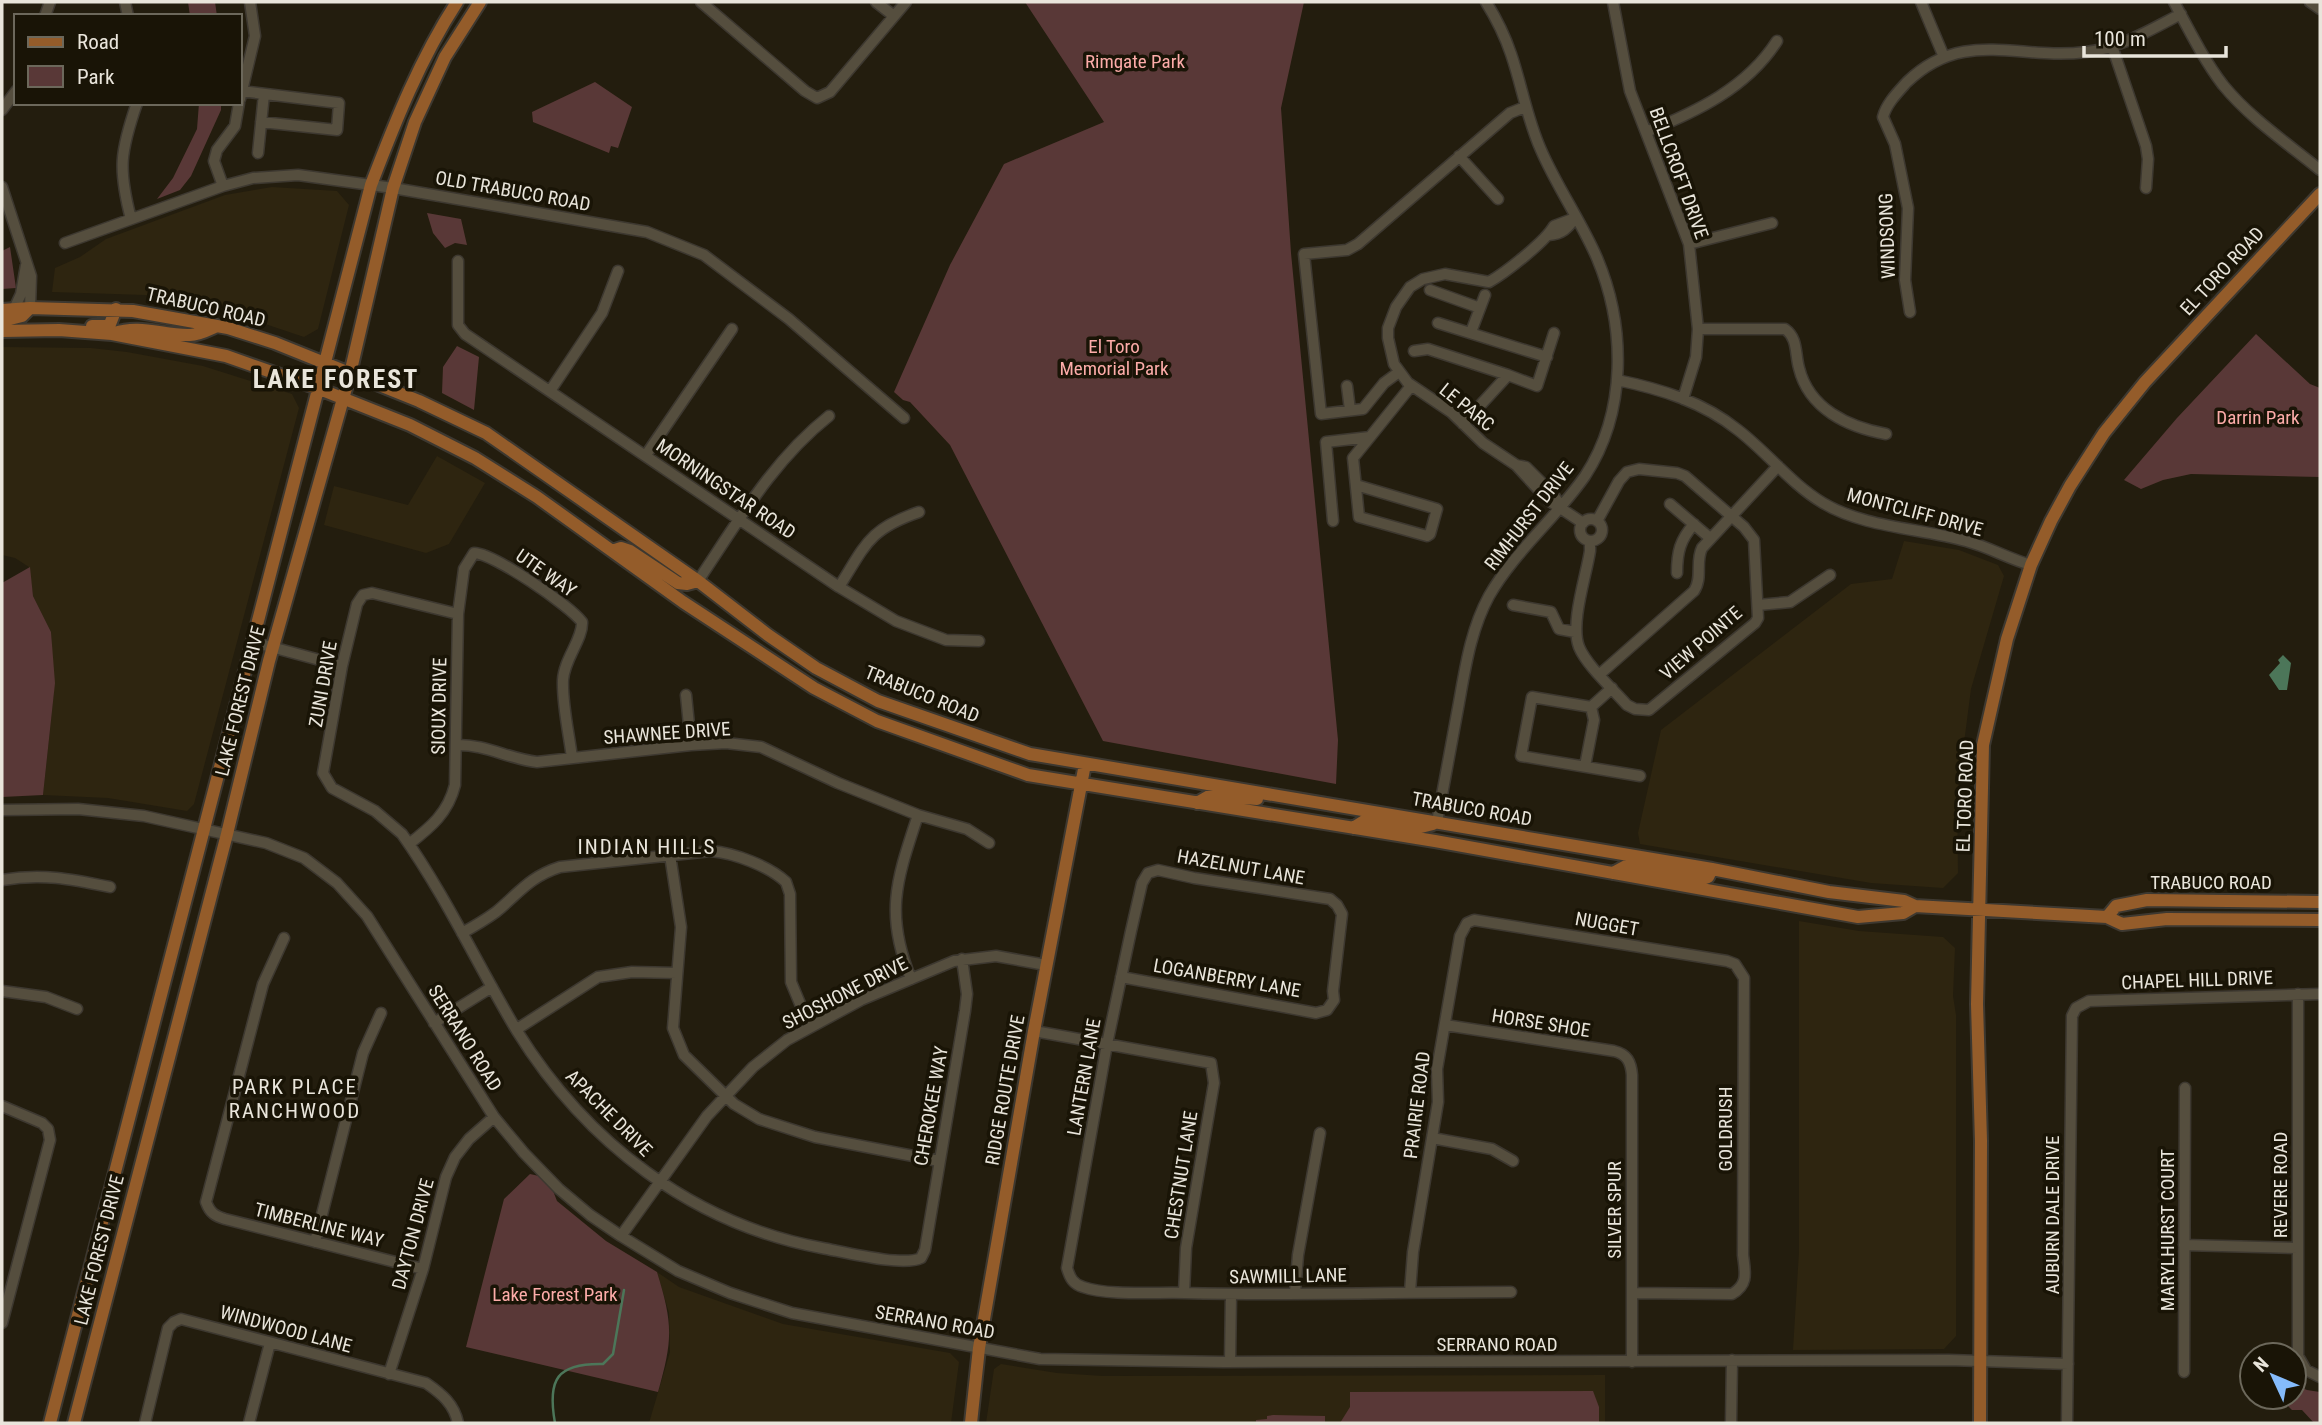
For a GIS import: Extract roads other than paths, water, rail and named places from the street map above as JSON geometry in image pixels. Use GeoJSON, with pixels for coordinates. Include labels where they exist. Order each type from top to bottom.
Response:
{"type":"FeatureCollection","features":[{"type":"Feature","properties":{"kind":"main road","name":"LAKE FOREST DRIVE"},"geometry":{"type":"LineString","coordinates":[[51,1423],[370,185],[402,104],[441,26],[457,2]]}},
{"type":"Feature","properties":{"kind":"main road","name":"LAKE FOREST DRIVE"},"geometry":{"type":"LineString","coordinates":[[74,1423],[273,647],[350,374],[393,188],[420,111],[445,57],[480,2]]}},
{"type":"Feature","properties":{"kind":"main road","name":"EL TORO ROAD"},"geometry":{"type":"LineString","coordinates":[[1980,1423],[1981,1141],[1977,1004],[1983,745],[2007,639],[2031,565],[2070,486],[2123,408],[2320,194]]}},
{"type":"Feature","properties":{"kind":"main road"},"geometry":{"type":"LineString","coordinates":[[2,321],[14,320],[30,308]]}},
{"type":"Feature","properties":{"kind":"main road","name":"TRABUCO ROAD"},"geometry":{"type":"LineString","coordinates":[[8,310],[116,309],[218,326],[275,343],[419,401],[486,433],[698,581],[816,668],[878,701],[1030,754],[1712,869],[1829,892],[1904,901],[1915,906],[2107,916],[2122,924],[2167,919],[2320,919]]}},
{"type":"Feature","properties":{"kind":"main road"},"geometry":{"type":"LineString","coordinates":[[44,330],[55,325],[106,326],[113,321],[116,309]]}},
{"type":"Feature","properties":{"kind":"main road"},"geometry":{"type":"LineString","coordinates":[[112,334],[127,329],[140,329],[190,335],[218,326]]}},
{"type":"Feature","properties":{"kind":"main road","name":"TRABUCO ROAD"},"geometry":{"type":"LineString","coordinates":[[2,331],[44,330],[112,334],[226,356],[410,425],[475,458],[537,497],[768,659],[814,688],[877,721],[1028,775],[1492,851],[1858,917],[1903,913],[1915,906]]}},
{"type":"Feature","properties":{"kind":"main road"},"geometry":{"type":"LineString","coordinates":[[612,551],[621,548],[630,551],[678,583],[698,581]]}},
{"type":"Feature","properties":{"kind":"main road","name":"RIDGE ROUTE DRIVE"},"geometry":{"type":"LineString","coordinates":[[971,1423],[979,1348],[1046,964],[1085,764]]}},
{"type":"Feature","properties":{"kind":"main road"},"geometry":{"type":"LineString","coordinates":[[1197,803],[1211,795],[1252,799],[1270,794]]}},
{"type":"Feature","properties":{"kind":"main road"},"geometry":{"type":"LineString","coordinates":[[1353,828],[1364,821],[1417,828],[1437,822],[1443,830],[1483,844],[1492,851]]}},
{"type":"Feature","properties":{"kind":"main road"},"geometry":{"type":"LineString","coordinates":[[1613,873],[1626,866],[1702,879],[1708,877],[1712,869]]}},
{"type":"Feature","properties":{"kind":"main road","name":"TRABUCO ROAD"},"geometry":{"type":"LineString","coordinates":[[2107,916],[2116,906],[2147,900],[2320,902]]}},
{"type":"Feature","properties":{"kind":"street"},"geometry":{"type":"LineString","coordinates":[[242,90],[255,36],[250,2]]}},
{"type":"Feature","properties":{"kind":"street"},"geometry":{"type":"LineString","coordinates":[[701,2],[805,91],[817,98],[830,92],[905,2]]}},
{"type":"Feature","properties":{"kind":"street"},"geometry":{"type":"LineString","coordinates":[[876,2],[894,16]]}},
{"type":"Feature","properties":{"kind":"street","name":"RIMHURST DRIVE"},"geometry":{"type":"LineString","coordinates":[[1437,822],[1468,652],[1482,612],[1499,582],[1561,507],[1585,475],[1599,450],[1615,401],[1619,356],[1612,302],[1596,255],[1544,158],[1525,107],[1511,55],[1486,2]]}},
{"type":"Feature","properties":{"kind":"street","name":"BELLCROFT DRIVE"},"geometry":{"type":"LineString","coordinates":[[1614,2],[1630,91],[1689,244],[1698,329],[1696,357],[1683,399]]}},
{"type":"Feature","properties":{"kind":"street"},"geometry":{"type":"LineString","coordinates":[[1921,2],[1944,57]]}},
{"type":"Feature","properties":{"kind":"street"},"geometry":{"type":"LineString","coordinates":[[2174,2],[2214,71],[2231,94],[2320,170]]}},
{"type":"Feature","properties":{"kind":"street"},"geometry":{"type":"LineString","coordinates":[[2310,2],[2320,9]]}},
{"type":"Feature","properties":{"kind":"street","name":"WINDSONG"},"geometry":{"type":"LineString","coordinates":[[1910,312],[1905,280],[1908,208],[1895,144],[1883,117],[1887,107],[1904,85],[1924,68],[1944,57],[1981,48],[2059,54],[2084,52],[2137,37],[2180,14]]}},
{"type":"Feature","properties":{"kind":"street"},"geometry":{"type":"LineString","coordinates":[[1646,132],[1712,101],[1763,62],[1777,41]]}},
{"type":"Feature","properties":{"kind":"street"},"geometry":{"type":"LineString","coordinates":[[2112,46],[2146,146],[2146,187]]}},
{"type":"Feature","properties":{"kind":"street"},"geometry":{"type":"LineString","coordinates":[[2,110],[14,94]]}},
{"type":"Feature","properties":{"kind":"street"},"geometry":{"type":"LineString","coordinates":[[258,153],[264,94]]}},
{"type":"Feature","properties":{"kind":"street"},"geometry":{"type":"LineString","coordinates":[[242,98],[264,94],[340,103],[337,130],[261,122]]}},
{"type":"Feature","properties":{"kind":"street"},"geometry":{"type":"LineString","coordinates":[[131,219],[122,187],[121,167],[126,134],[136,105]]}},
{"type":"Feature","properties":{"kind":"street"},"geometry":{"type":"LineString","coordinates":[[223,186],[214,161],[217,150],[235,126],[239,105]]}},
{"type":"Feature","properties":{"kind":"street"},"geometry":{"type":"LineString","coordinates":[[1399,372],[1384,383],[1363,409],[1321,414],[1304,254],[1347,250],[1358,244],[1510,113],[1525,107]]}},
{"type":"Feature","properties":{"kind":"street"},"geometry":{"type":"LineString","coordinates":[[1459,156],[1498,199]]}},
{"type":"Feature","properties":{"kind":"street","name":"OLD TRABUCO ROAD"},"geometry":{"type":"LineString","coordinates":[[65,243],[223,186],[253,178],[298,175],[393,188],[647,232],[704,255],[789,319],[904,418]]}},
{"type":"Feature","properties":{"kind":"street"},"geometry":{"type":"LineString","coordinates":[[2,189],[31,276],[30,308]]}},
{"type":"Feature","properties":{"kind":"street","name":"LE PARC"},"geometry":{"type":"LineString","coordinates":[[1575,218],[1569,228],[1557,235],[1549,235],[1511,268],[1489,282],[1445,274],[1423,279],[1410,288],[1395,307],[1388,328],[1390,349],[1399,372],[1411,386],[1451,412],[1490,449],[1516,465],[1561,507],[1583,523]]}},
{"type":"Feature","properties":{"kind":"street"},"geometry":{"type":"LineString","coordinates":[[1689,244],[1772,223]]}},
{"type":"Feature","properties":{"kind":"street","name":"MORNINGSTAR ROAD"},"geometry":{"type":"LineString","coordinates":[[458,261],[458,325],[465,334],[839,587],[896,621],[946,640],[979,641]]}},
{"type":"Feature","properties":{"kind":"street"},"geometry":{"type":"LineString","coordinates":[[8,310],[21,294],[26,264]]}},
{"type":"Feature","properties":{"kind":"street"},"geometry":{"type":"LineString","coordinates":[[550,391],[602,313],[618,271]]}},
{"type":"Feature","properties":{"kind":"street"},"geometry":{"type":"LineString","coordinates":[[1430,290],[1480,308]]}},
{"type":"Feature","properties":{"kind":"street"},"geometry":{"type":"LineString","coordinates":[[1471,332],[1485,295]]}},
{"type":"Feature","properties":{"kind":"street"},"geometry":{"type":"LineString","coordinates":[[1438,323],[1547,358]]}},
{"type":"Feature","properties":{"kind":"street"},"geometry":{"type":"LineString","coordinates":[[646,455],[732,329]]}},
{"type":"Feature","properties":{"kind":"street"},"geometry":{"type":"LineString","coordinates":[[1698,329],[1785,329],[1794,338],[1802,378],[1824,408],[1850,425],[1886,434]]}},
{"type":"Feature","properties":{"kind":"street"},"geometry":{"type":"LineString","coordinates":[[1414,351],[1428,349],[1537,386],[1554,333]]}},
{"type":"Feature","properties":{"kind":"street"},"geometry":{"type":"LineString","coordinates":[[1463,424],[1508,375]]}},
{"type":"Feature","properties":{"kind":"street","name":"MONTCLIFF DRIVE"},"geometry":{"type":"LineString","coordinates":[[1617,380],[1653,388],[1713,413],[1737,429],[1804,490],[1824,504],[1846,514],[1969,542],[2031,565]]}},
{"type":"Feature","properties":{"kind":"street"},"geometry":{"type":"LineString","coordinates":[[1347,386],[1350,410]]}},
{"type":"Feature","properties":{"kind":"street"},"geometry":{"type":"LineString","coordinates":[[1356,485],[1437,509],[1430,534],[1427,536],[1359,517],[1353,458],[1411,386]]}},
{"type":"Feature","properties":{"kind":"street"},"geometry":{"type":"LineString","coordinates":[[698,581],[781,460],[808,432],[829,416]]}},
{"type":"Feature","properties":{"kind":"street"},"geometry":{"type":"LineString","coordinates":[[1333,521],[1326,442],[1370,436]]}},
{"type":"Feature","properties":{"kind":"street"},"geometry":{"type":"LineString","coordinates":[[1600,674],[1694,592],[1699,582],[1700,552],[1778,466]]}},
{"type":"Feature","properties":{"kind":"street","name":"VIEW POINTE"},"geometry":{"type":"LineString","coordinates":[[1597,521],[1623,476],[1639,469],[1685,475],[1744,527],[1754,540],[1758,605],[1758,618],[1755,623],[1649,710],[1635,709],[1627,705],[1612,688]]}},
{"type":"Feature","properties":{"kind":"street"},"geometry":{"type":"LineString","coordinates":[[1670,504],[1710,538]]}},
{"type":"Feature","properties":{"kind":"street"},"geometry":{"type":"LineString","coordinates":[[839,587],[875,534],[896,520],[919,512]]}},
{"type":"Feature","properties":{"kind":"street"},"geometry":{"type":"LineString","coordinates":[[1597,521],[1602,531],[1597,539],[1590,541],[1581,534],[1583,523],[1597,521]]}},
{"type":"Feature","properties":{"kind":"street"},"geometry":{"type":"LineString","coordinates":[[1677,573],[1677,554],[1684,535],[1694,524]]}},
{"type":"Feature","properties":{"kind":"street"},"geometry":{"type":"LineString","coordinates":[[1590,541],[1575,632],[1580,648],[1612,688],[1591,707]]}},
{"type":"Feature","properties":{"kind":"street","name":"SIOUX DRIVE"},"geometry":{"type":"LineString","coordinates":[[409,844],[438,821],[449,804],[455,785],[458,614],[464,569],[474,553]]}},
{"type":"Feature","properties":{"kind":"street","name":"UTE WAY"},"geometry":{"type":"LineString","coordinates":[[474,553],[491,557],[536,585],[582,622],[580,634],[566,664],[563,680],[572,758]]}},
{"type":"Feature","properties":{"kind":"street"},"geometry":{"type":"LineString","coordinates":[[1758,605],[1790,602],[1830,575]]}},
{"type":"Feature","properties":{"kind":"street","name":"ZUNI DRIVE"},"geometry":{"type":"LineString","coordinates":[[326,781],[323,773],[342,666],[356,604],[363,595],[372,593],[458,614]]}},
{"type":"Feature","properties":{"kind":"street"},"geometry":{"type":"LineString","coordinates":[[1513,605],[1551,612],[1559,629],[1575,632]]}},
{"type":"Feature","properties":{"kind":"street"},"geometry":{"type":"LineString","coordinates":[[253,642],[342,666]]}},
{"type":"Feature","properties":{"kind":"street"},"geometry":{"type":"LineString","coordinates":[[685,695],[691,745]]}},
{"type":"Feature","properties":{"kind":"street"},"geometry":{"type":"LineString","coordinates":[[1591,707],[1532,697],[1521,755],[1640,776]]}},
{"type":"Feature","properties":{"kind":"street"},"geometry":{"type":"LineString","coordinates":[[1585,766],[1594,720],[1591,707]]}},
{"type":"Feature","properties":{"kind":"street","name":"SHAWNEE DRIVE"},"geometry":{"type":"LineString","coordinates":[[456,745],[479,745],[524,761],[537,762],[691,745],[726,743],[761,747],[838,783],[918,815],[967,829],[989,843]]}},
{"type":"Feature","properties":{"kind":"street","name":"APACHE DRIVE"},"geometry":{"type":"LineString","coordinates":[[326,781],[332,788],[384,818],[409,844],[517,1029],[554,1084],[607,1141],[658,1182],[706,1209],[778,1238],[906,1262],[920,1258]]}},
{"type":"Feature","properties":{"kind":"street","name":"SERRANO ROAD"},"geometry":{"type":"LineString","coordinates":[[2,810],[53,808],[115,811],[227,834],[287,850],[312,864],[337,883],[367,916],[494,1116],[524,1153],[559,1189],[590,1215],[678,1271],[703,1283],[792,1313],[1041,1359],[1230,1362],[1949,1360],[2068,1364]]}},
{"type":"Feature","properties":{"kind":"street"},"geometry":{"type":"LineString","coordinates":[[911,979],[895,930],[894,901],[900,869],[918,815]]}},
{"type":"Feature","properties":{"kind":"street"},"geometry":{"type":"LineString","coordinates":[[462,933],[497,911],[531,880],[560,867],[711,851],[725,852],[739,856],[786,882],[790,894],[791,982],[801,1006],[814,1024]]}},
{"type":"Feature","properties":{"kind":"street"},"geometry":{"type":"LineString","coordinates":[[670,855],[681,927],[673,1028],[684,1055],[724,1096],[754,1117],[815,1137],[939,1161]]}},
{"type":"Feature","properties":{"kind":"street","name":"HAZELNUT LANE"},"geometry":{"type":"LineString","coordinates":[[1142,883],[1148,873],[1158,870],[1330,899],[1342,914],[1334,1000],[1326,1010]]}},
{"type":"Feature","properties":{"kind":"street"},"geometry":{"type":"LineString","coordinates":[[2,880],[35,875],[62,877],[110,887]]}},
{"type":"Feature","properties":{"kind":"street","name":"LANTERN LANE"},"geometry":{"type":"LineString","coordinates":[[1070,1278],[1067,1268],[1107,1044],[1142,883]]}},
{"type":"Feature","properties":{"kind":"street","name":"NUGGET"},"geometry":{"type":"LineString","coordinates":[[1467,923],[1482,920],[1713,961],[1727,961],[1738,968]]}},
{"type":"Feature","properties":{"kind":"street","name":"PRAIRIE ROAD"},"geometry":{"type":"LineString","coordinates":[[1410,1292],[1413,1252],[1438,1102],[1437,1069],[1460,936],[1467,923]]}},
{"type":"Feature","properties":{"kind":"street","name":"TIMBERLINE WAY"},"geometry":{"type":"LineString","coordinates":[[284,938],[263,984],[206,1202],[209,1210],[216,1217],[423,1269]]}},
{"type":"Feature","properties":{"kind":"street","name":"SHOSHONE DRIVE"},"geometry":{"type":"LineString","coordinates":[[621,1236],[706,1116],[753,1067],[787,1040],[814,1024],[911,979],[962,959],[996,956],[1046,964]]}},
{"type":"Feature","properties":{"kind":"street","name":"CHEROKEE WAY"},"geometry":{"type":"LineString","coordinates":[[920,1258],[925,1250],[967,994],[962,959]]}},
{"type":"Feature","properties":{"kind":"street","name":"GOLDRUSH"},"geometry":{"type":"LineString","coordinates":[[1632,1293],[1732,1294],[1740,1289],[1746,1278],[1743,1255],[1744,978],[1738,968]]}},
{"type":"Feature","properties":{"kind":"street"},"geometry":{"type":"LineString","coordinates":[[517,1029],[598,977],[632,972],[677,973]]}},
{"type":"Feature","properties":{"kind":"street","name":"LOGANBERRY LANE"},"geometry":{"type":"LineString","coordinates":[[1121,977],[1315,1013],[1326,1010]]}},
{"type":"Feature","properties":{"kind":"street"},"geometry":{"type":"LineString","coordinates":[[434,1023],[492,987]]}},
{"type":"Feature","properties":{"kind":"street"},"geometry":{"type":"LineString","coordinates":[[2,991],[46,997],[77,1009]]}},
{"type":"Feature","properties":{"kind":"street","name":"REVERE ROAD"},"geometry":{"type":"LineString","coordinates":[[2298,993],[2298,1356],[2302,1367],[2320,1377]]}},
{"type":"Feature","properties":{"kind":"street","name":"CHAPEL HILL DRIVE"},"geometry":{"type":"LineString","coordinates":[[2076,1008],[2089,1001],[2320,994]]}},
{"type":"Feature","properties":{"kind":"street","name":"AUBURN DALE DRIVE"},"geometry":{"type":"LineString","coordinates":[[2067,1423],[2071,1026],[2076,1008]]}},
{"type":"Feature","properties":{"kind":"street"},"geometry":{"type":"LineString","coordinates":[[315,1242],[363,1053],[381,1013]]}},
{"type":"Feature","properties":{"kind":"street","name":"HORSE SHOE"},"geometry":{"type":"LineString","coordinates":[[1445,1025],[1614,1051],[1622,1053],[1628,1059]]}},
{"type":"Feature","properties":{"kind":"street"},"geometry":{"type":"LineString","coordinates":[[1034,1031],[1107,1044]]}},
{"type":"Feature","properties":{"kind":"street","name":"CHESTNUT LANE"},"geometry":{"type":"LineString","coordinates":[[1107,1044],[1211,1063],[1214,1083],[1186,1248],[1184,1293]]}},
{"type":"Feature","properties":{"kind":"street","name":"SILVER SPUR"},"geometry":{"type":"LineString","coordinates":[[1628,1059],[1632,1075],[1632,1362]]}},
{"type":"Feature","properties":{"kind":"street","name":"MARYLHURST COURT"},"geometry":{"type":"LineString","coordinates":[[2184,1372],[2185,1088]]}},
{"type":"Feature","properties":{"kind":"street"},"geometry":{"type":"LineString","coordinates":[[2,1106],[42,1123],[48,1129],[50,1140],[2,1323]]}},
{"type":"Feature","properties":{"kind":"street","name":"DAYTON DRIVE"},"geometry":{"type":"LineString","coordinates":[[389,1374],[423,1269],[446,1177],[455,1157],[469,1139],[494,1116]]}},
{"type":"Feature","properties":{"kind":"street"},"geometry":{"type":"LineString","coordinates":[[1294,1293],[1298,1255],[1320,1132]]}},
{"type":"Feature","properties":{"kind":"street"},"geometry":{"type":"LineString","coordinates":[[1432,1138],[1492,1149],[1513,1161]]}},
{"type":"Feature","properties":{"kind":"street"},"geometry":{"type":"LineString","coordinates":[[2185,1245],[2298,1248]]}},
{"type":"Feature","properties":{"kind":"street","name":"SAWMILL LANE"},"geometry":{"type":"LineString","coordinates":[[1070,1278],[1086,1289],[1134,1293],[1231,1295],[1511,1292]]}},
{"type":"Feature","properties":{"kind":"street"},"geometry":{"type":"LineString","coordinates":[[1230,1362],[1231,1295]]}},
{"type":"Feature","properties":{"kind":"street","name":"WINDWOOD LANE"},"geometry":{"type":"LineString","coordinates":[[145,1423],[168,1328],[181,1320],[426,1383],[448,1400],[458,1423]]}},
{"type":"Feature","properties":{"kind":"street"},"geometry":{"type":"LineString","coordinates":[[249,1423],[270,1343]]}},
{"type":"Feature","properties":{"kind":"street"},"geometry":{"type":"LineString","coordinates":[[1731,1423],[1732,1360]]}},
{"type":"Feature","properties":{"kind":"waterway"},"geometry":{"type":"LineString","coordinates":[[555,1423],[553,1395],[559,1377],[575,1367],[603,1364],[613,1354],[624,1290]]}},
{"type":"Feature","properties":{"kind":"district","name":"LAKE FOREST"},"geometry":{"type":"Point","coordinates":[336,379]}},
{"type":"Feature","properties":{"kind":"district","name":"INDIAN HILLS"},"geometry":{"type":"Point","coordinates":[647,847]}},
{"type":"Feature","properties":{"kind":"district","name":"PARK PLACE RANCHWOOD"},"geometry":{"type":"Point","coordinates":[295,1099]}},
{"type":"Feature","properties":{"kind":"park label","name":"Rimgate Park"},"geometry":{"type":"Point","coordinates":[1135,61]}},
{"type":"Feature","properties":{"kind":"park label","name":"El Toro Memorial Park"},"geometry":{"type":"Point","coordinates":[1114,357]}},
{"type":"Feature","properties":{"kind":"park label","name":"Darrin Park"},"geometry":{"type":"Point","coordinates":[2258,417]}},
{"type":"Feature","properties":{"kind":"park label","name":"Lake Forest Park"},"geometry":{"type":"Point","coordinates":[555,1294]}}]}
